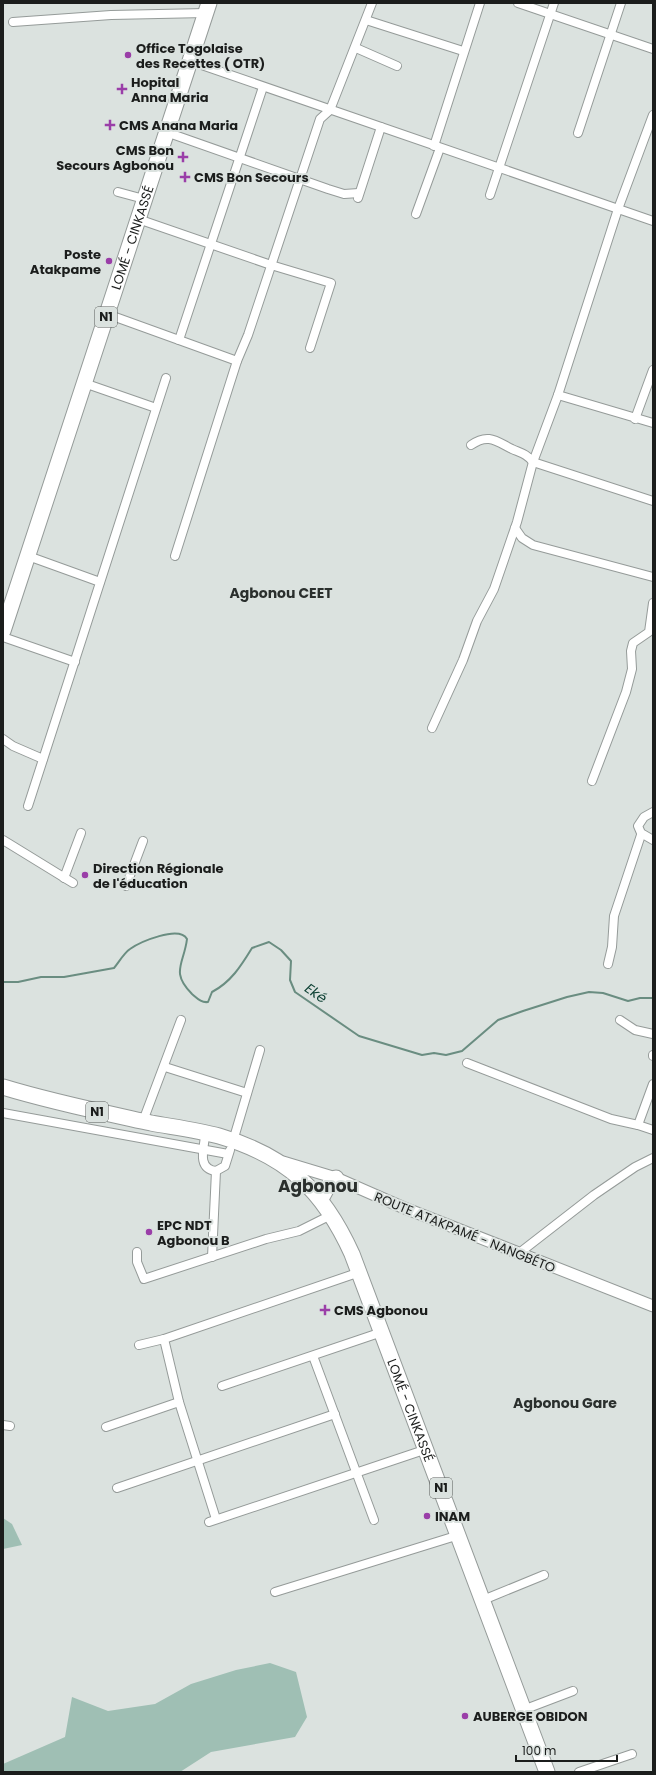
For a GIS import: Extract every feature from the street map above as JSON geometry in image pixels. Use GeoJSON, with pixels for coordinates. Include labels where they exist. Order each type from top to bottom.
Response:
{"type":"FeatureCollection","features":[{"type":"Feature","properties":{"kind":"highway","name":"LOMÉ - CINKASSÉ"},"geometry":{"type":"LineString","coordinates":[[3,631],[208,8]]}},
{"type":"Feature","properties":{"kind":"highway","name":"N1"},"geometry":{"type":"LineString","coordinates":[[3,1087],[59,1103],[143,1121],[200,1140]]}},
{"type":"Feature","properties":{"kind":"highway","name":"LOMÉ - CINKASSÉ"},"geometry":{"type":"LineString","coordinates":[[200,1140],[277,1160],[298,1176],[327,1208],[345,1237],[360,1272],[427,1449],[546,1772]]}},
{"type":"Feature","properties":{"kind":"highway","name":"LOMÉ - CINKASSÉ"},"geometry":{"type":"LineString","coordinates":[[231,1147],[256,1155],[283,1171],[320,1204],[327,1208]]}},
{"type":"Feature","properties":{"kind":"highway"},"geometry":{"type":"LineString","coordinates":[[327,1208],[328,1186],[336,1178]]}},
{"type":"Feature","properties":{"kind":"main road","name":"ROUTE ATAKPAMÉ - NANGBÉTO"},"geometry":{"type":"LineString","coordinates":[[277,1160],[336,1178],[402,1207],[518,1254],[653,1306]]}},
{"type":"Feature","properties":{"kind":"street"},"geometry":{"type":"LineString","coordinates":[[175,556],[237,361],[248,335],[320,119],[330,110],[356,48],[372,3]]}},
{"type":"Feature","properties":{"kind":"street"},"geometry":{"type":"LineString","coordinates":[[416,214],[437,147],[463,51],[480,3]]}},
{"type":"Feature","properties":{"kind":"street"},"geometry":{"type":"LineString","coordinates":[[518,3],[653,49]]}},
{"type":"Feature","properties":{"kind":"street"},"geometry":{"type":"LineString","coordinates":[[490,195],[554,3]]}},
{"type":"Feature","properties":{"kind":"street"},"geometry":{"type":"LineString","coordinates":[[578,133],[620,3]]}},
{"type":"Feature","properties":{"kind":"street"},"geometry":{"type":"LineString","coordinates":[[13,22],[208,8]]}},
{"type":"Feature","properties":{"kind":"street"},"geometry":{"type":"LineString","coordinates":[[366,20],[463,51]]}},
{"type":"Feature","properties":{"kind":"street"},"geometry":{"type":"LineString","coordinates":[[356,48],[397,66]]}},
{"type":"Feature","properties":{"kind":"street"},"geometry":{"type":"LineString","coordinates":[[190,61],[653,222]]}},
{"type":"Feature","properties":{"kind":"street"},"geometry":{"type":"LineString","coordinates":[[179,340],[212,245],[263,86]]}},
{"type":"Feature","properties":{"kind":"street"},"geometry":{"type":"LineString","coordinates":[[432,728],[463,660],[477,621],[494,589],[515,528],[534,462],[558,395],[618,209],[653,115]]}},
{"type":"Feature","properties":{"kind":"street"},"geometry":{"type":"LineString","coordinates":[[166,132],[344,194],[359,196],[381,127]]}},
{"type":"Feature","properties":{"kind":"street"},"geometry":{"type":"LineString","coordinates":[[118,192],[144,199]]}},
{"type":"Feature","properties":{"kind":"street"},"geometry":{"type":"LineString","coordinates":[[138,219],[271,265],[331,283],[310,348]]}},
{"type":"Feature","properties":{"kind":"street"},"geometry":{"type":"LineString","coordinates":[[107,314],[237,361]]}},
{"type":"Feature","properties":{"kind":"street"},"geometry":{"type":"LineString","coordinates":[[636,419],[653,370]]}},
{"type":"Feature","properties":{"kind":"street"},"geometry":{"type":"LineString","coordinates":[[28,806],[166,378]]}},
{"type":"Feature","properties":{"kind":"street"},"geometry":{"type":"LineString","coordinates":[[84,383],[156,408]]}},
{"type":"Feature","properties":{"kind":"street"},"geometry":{"type":"LineString","coordinates":[[558,395],[653,423]]}},
{"type":"Feature","properties":{"kind":"street"},"geometry":{"type":"LineString","coordinates":[[471,446],[479,440],[487,439],[499,441],[527,455],[534,462],[653,501]]}},
{"type":"Feature","properties":{"kind":"street"},"geometry":{"type":"LineString","coordinates":[[515,528],[522,538],[534,545],[653,577]]}},
{"type":"Feature","properties":{"kind":"street"},"geometry":{"type":"LineString","coordinates":[[28,556],[100,582]]}},
{"type":"Feature","properties":{"kind":"street"},"geometry":{"type":"LineString","coordinates":[[592,782],[626,692],[632,669],[631,651],[633,643],[649,632],[653,603]]}},
{"type":"Feature","properties":{"kind":"street"},"geometry":{"type":"LineString","coordinates":[[3,638],[75,662]]}},
{"type":"Feature","properties":{"kind":"street"},"geometry":{"type":"LineString","coordinates":[[3,738],[13,746],[43,759]]}},
{"type":"Feature","properties":{"kind":"street"},"geometry":{"type":"LineString","coordinates":[[653,812],[644,817],[638,826],[641,833],[653,840]]}},
{"type":"Feature","properties":{"kind":"street"},"geometry":{"type":"LineString","coordinates":[[64,878],[82,833]]}},
{"type":"Feature","properties":{"kind":"street"},"geometry":{"type":"LineString","coordinates":[[608,964],[612,947],[614,916],[641,835]]}},
{"type":"Feature","properties":{"kind":"street"},"geometry":{"type":"LineString","coordinates":[[3,840],[73,883]]}},
{"type":"Feature","properties":{"kind":"street"},"geometry":{"type":"LineString","coordinates":[[126,886],[143,841]]}},
{"type":"Feature","properties":{"kind":"street"},"geometry":{"type":"LineString","coordinates":[[143,1121],[165,1067],[181,1020]]}},
{"type":"Feature","properties":{"kind":"street"},"geometry":{"type":"LineString","coordinates":[[620,1020],[636,1030],[653,1034]]}},
{"type":"Feature","properties":{"kind":"street"},"geometry":{"type":"LineString","coordinates":[[200,1140],[204,1165],[208,1169],[216,1171],[225,1166],[260,1050]]}},
{"type":"Feature","properties":{"kind":"street"},"geometry":{"type":"LineString","coordinates":[[467,1063],[611,1119],[653,1130]]}},
{"type":"Feature","properties":{"kind":"street"},"geometry":{"type":"LineString","coordinates":[[165,1067],[246,1093]]}},
{"type":"Feature","properties":{"kind":"street"},"geometry":{"type":"LineString","coordinates":[[638,1125],[653,1084]]}},
{"type":"Feature","properties":{"kind":"street"},"geometry":{"type":"LineString","coordinates":[[3,1113],[200,1140],[231,1147]]}},
{"type":"Feature","properties":{"kind":"street"},"geometry":{"type":"LineString","coordinates":[[518,1254],[594,1195],[635,1167],[653,1158]]}},
{"type":"Feature","properties":{"kind":"street"},"geometry":{"type":"LineString","coordinates":[[212,1257],[216,1171]]}},
{"type":"Feature","properties":{"kind":"street"},"geometry":{"type":"LineString","coordinates":[[137,1252],[137,1262],[144,1279],[299,1231],[327,1208]]}},
{"type":"Feature","properties":{"kind":"street"},"geometry":{"type":"LineString","coordinates":[[139,1345],[164,1339],[360,1272]]}},
{"type":"Feature","properties":{"kind":"street"},"geometry":{"type":"LineString","coordinates":[[222,1386],[382,1332]]}},
{"type":"Feature","properties":{"kind":"street"},"geometry":{"type":"LineString","coordinates":[[164,1339],[180,1402],[198,1461],[212,1521],[427,1449]]}},
{"type":"Feature","properties":{"kind":"street"},"geometry":{"type":"LineString","coordinates":[[313,1356],[374,1520]]}},
{"type":"Feature","properties":{"kind":"street"},"geometry":{"type":"LineString","coordinates":[[106,1427],[180,1402]]}},
{"type":"Feature","properties":{"kind":"street"},"geometry":{"type":"LineString","coordinates":[[117,1488],[335,1414]]}},
{"type":"Feature","properties":{"kind":"street"},"geometry":{"type":"LineString","coordinates":[[275,1592],[458,1535]]}},
{"type":"Feature","properties":{"kind":"street"},"geometry":{"type":"LineString","coordinates":[[483,1600],[544,1575]]}},
{"type":"Feature","properties":{"kind":"street"},"geometry":{"type":"LineString","coordinates":[[523,1710],[573,1691]]}},
{"type":"Feature","properties":{"kind":"street"},"geometry":{"type":"LineString","coordinates":[[579,1772],[632,1754]]}},
{"type":"Feature","properties":{"kind":"green space"},"geometry":{"type":"Polygon","coordinates":[[[3,1518],[12,1524],[22,1545],[3,1549],[3,1518]]]}},
{"type":"Feature","properties":{"kind":"green space"},"geometry":{"type":"Polygon","coordinates":[[[270,1663],[296,1672],[307,1717],[295,1737],[211,1752],[180,1772],[3,1772],[3,1764],[65,1737],[72,1697],[108,1711],[155,1704],[191,1684],[236,1670],[270,1663]]]}},
{"type":"Feature","properties":{"kind":"waterway","name":"Eké"},"geometry":{"type":"LineString","coordinates":[[3,982],[18,982],[41,977],[64,977],[114,968],[126,953],[135,946],[159,936],[176,934],[183,935],[187,939],[180,968],[182,980],[192,994],[201,1001],[208,1002],[212,992],[230,978],[240,967],[252,948],[269,942],[281,950],[291,961],[290,980],[295,992],[359,1036],[422,1055],[434,1053],[446,1055],[462,1051],[498,1020],[567,997],[589,992],[603,993],[628,1001],[640,998],[653,998]]}},
{"type":"Feature","properties":{"kind":"place","name":"Office Togolaise des Recettes ( OTR)"},"geometry":{"type":"Point","coordinates":[128,55]}},
{"type":"Feature","properties":{"kind":"place","name":"Hopital Anna Maria"},"geometry":{"type":"Point","coordinates":[122,89]}},
{"type":"Feature","properties":{"kind":"place","name":"CMS Anana Maria"},"geometry":{"type":"Point","coordinates":[110,125]}},
{"type":"Feature","properties":{"kind":"place","name":"CMS Bon Secours Agbonou"},"geometry":{"type":"Point","coordinates":[183,157]}},
{"type":"Feature","properties":{"kind":"place","name":"CMS Bon Secours"},"geometry":{"type":"Point","coordinates":[185,177]}},
{"type":"Feature","properties":{"kind":"place","name":"Poste Atakpame"},"geometry":{"type":"Point","coordinates":[109,261]}},
{"type":"Feature","properties":{"kind":"place","name":"Direction Régionale de l'éducation"},"geometry":{"type":"Point","coordinates":[85,875]}},
{"type":"Feature","properties":{"kind":"place","name":"EPC NDT Agbonou B"},"geometry":{"type":"Point","coordinates":[149,1232]}},
{"type":"Feature","properties":{"kind":"place","name":"CMS Agbonou"},"geometry":{"type":"Point","coordinates":[325,1310]}},
{"type":"Feature","properties":{"kind":"place","name":"INAM"},"geometry":{"type":"Point","coordinates":[427,1516]}},
{"type":"Feature","properties":{"kind":"place","name":"AUBERGE OBIDON"},"geometry":{"type":"Point","coordinates":[465,1716]}},
{"type":"Feature","properties":{"kind":"district","name":"Agbonou CEET"},"geometry":{"type":"Point","coordinates":[281,593]}},
{"type":"Feature","properties":{"kind":"district","name":"Agbonou"},"geometry":{"type":"Point","coordinates":[318,1186]}},
{"type":"Feature","properties":{"kind":"district","name":"Agbonou Gare"},"geometry":{"type":"Point","coordinates":[565,1403]}}]}
